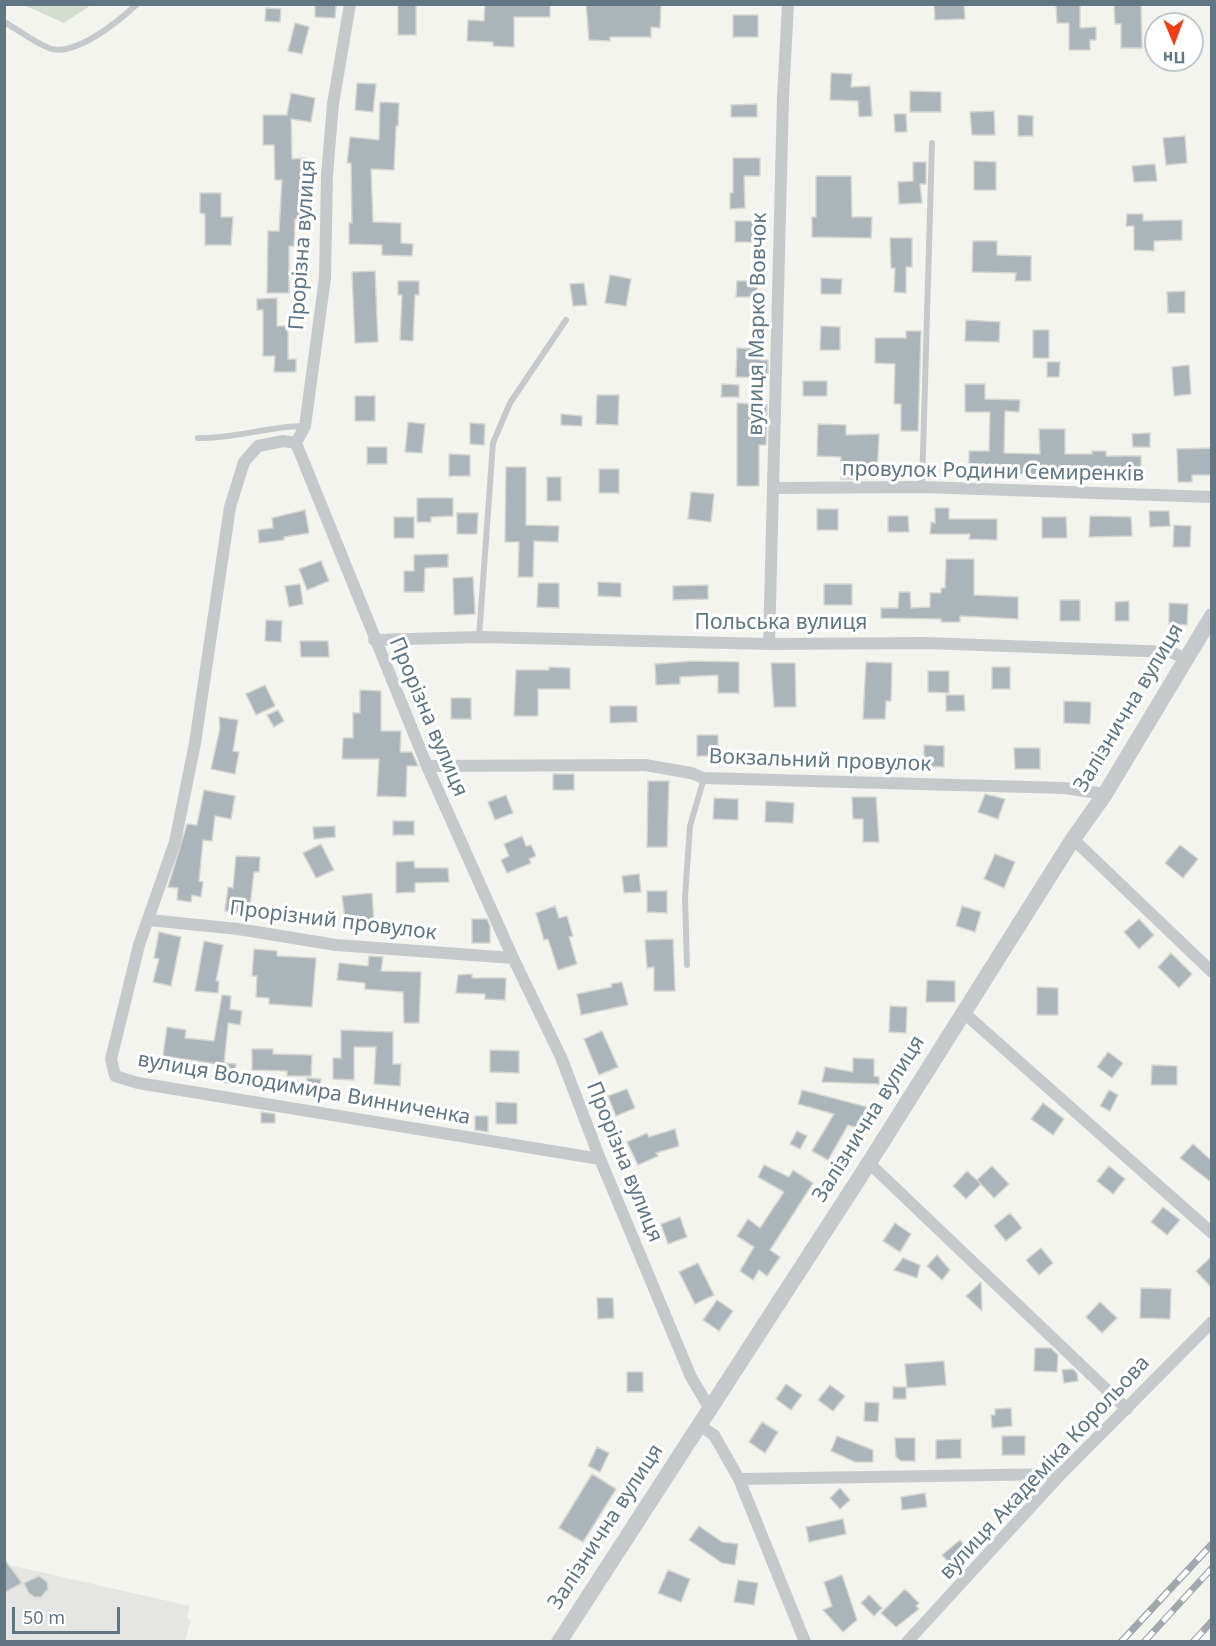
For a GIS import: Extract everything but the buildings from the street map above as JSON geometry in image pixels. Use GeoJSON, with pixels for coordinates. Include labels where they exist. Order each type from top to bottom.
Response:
{"type":"FeatureCollection","features":[{"type":"Feature","properties":{"kind":"street","name":"Прорізна вулиця"},"geometry":{"type":"LineString","coordinates":[[350,4],[333,104],[327,175],[325,278],[305,426],[296,443],[427,766],[513,958],[561,1057],[600,1159],[691,1377],[710,1408]]}},
{"type":"Feature","properties":{"kind":"street","name":"вулиця Марко Вовчок"},"geometry":{"type":"LineString","coordinates":[[769,644],[783,98],[788,4]]}},
{"type":"Feature","properties":{"kind":"street","name":"вулиця Володимира Винниченка"},"geometry":{"type":"LineString","coordinates":[[296,443],[283,441],[258,446],[244,462],[230,507],[195,743],[175,842],[139,945],[111,1059],[115,1076],[138,1083],[600,1159]]}},
{"type":"Feature","properties":{"kind":"street","name":"провулок Родини Семиренків"},"geometry":{"type":"LineString","coordinates":[[774,488],[922,487],[1212,497]]}},
{"type":"Feature","properties":{"kind":"street","name":"Залізнична вулиця"},"geometry":{"type":"LineString","coordinates":[[559,1641],[869,1163],[1073,838],[1105,794],[1212,616]]}},
{"type":"Feature","properties":{"kind":"street","name":"Польська вулиця"},"geometry":{"type":"LineString","coordinates":[[374,640],[479,637],[769,644],[926,643],[1171,652],[1186,659]]}},
{"type":"Feature","properties":{"kind":"street","name":"Вокзальний провулок"},"geometry":{"type":"LineString","coordinates":[[427,766],[645,765],[691,773],[704,778],[1054,788],[1105,794]]}},
{"type":"Feature","properties":{"kind":"street"},"geometry":{"type":"LineString","coordinates":[[1073,838],[1212,972]]}},
{"type":"Feature","properties":{"kind":"street","name":"Прорізний провулок"},"geometry":{"type":"LineString","coordinates":[[149,920],[238,929],[336,945],[513,958]]}},
{"type":"Feature","properties":{"kind":"street"},"geometry":{"type":"LineString","coordinates":[[963,1012],[1212,1233]]}},
{"type":"Feature","properties":{"kind":"street"},"geometry":{"type":"LineString","coordinates":[[869,1163],[1127,1409]]}},
{"type":"Feature","properties":{"kind":"street","name":"вулиця Академіка Корольова"},"geometry":{"type":"LineString","coordinates":[[907,1641],[1061,1474],[1212,1322]]}},
{"type":"Feature","properties":{"kind":"street"},"geometry":{"type":"LineString","coordinates":[[699,1425],[714,1435],[739,1479],[805,1641]]}},
{"type":"Feature","properties":{"kind":"street"},"geometry":{"type":"LineString","coordinates":[[739,1479],[1061,1474]]}},
{"type":"Feature","properties":{"kind":"lane"},"geometry":{"type":"LineString","coordinates":[[4,22],[50,48],[66,50],[118,22],[137,4]]}},
{"type":"Feature","properties":{"kind":"lane"},"geometry":{"type":"LineString","coordinates":[[922,487],[932,143]]}},
{"type":"Feature","properties":{"kind":"lane"},"geometry":{"type":"LineString","coordinates":[[479,637],[493,443],[510,403],[566,320]]}},
{"type":"Feature","properties":{"kind":"lane"},"geometry":{"type":"LineString","coordinates":[[198,438],[220,439],[279,426],[305,426]]}},
{"type":"Feature","properties":{"kind":"lane"},"geometry":{"type":"LineString","coordinates":[[687,965],[685,897],[690,826],[704,778]]}},
{"type":"Feature","properties":{"kind":"shaded area"},"geometry":{"type":"Polygon","coordinates":[[[91,4],[64,23],[24,5],[91,4]]]}},
{"type":"Feature","properties":{"kind":"shaded area"},"geometry":{"type":"Polygon","coordinates":[[[5,1564],[190,1606],[187,1618],[191,1620],[185,1641],[5,1642],[5,1564]]]}},
{"type":"Feature","properties":{"kind":"railway"},"geometry":{"type":"LineString","coordinates":[[1121,1642],[1212,1544]]}},
{"type":"Feature","properties":{"kind":"railway"},"geometry":{"type":"LineString","coordinates":[[1144,1642],[1212,1568]]}},
{"type":"Feature","properties":{"kind":"railway"},"geometry":{"type":"LineString","coordinates":[[1193,1642],[1212,1621]]}}]}
